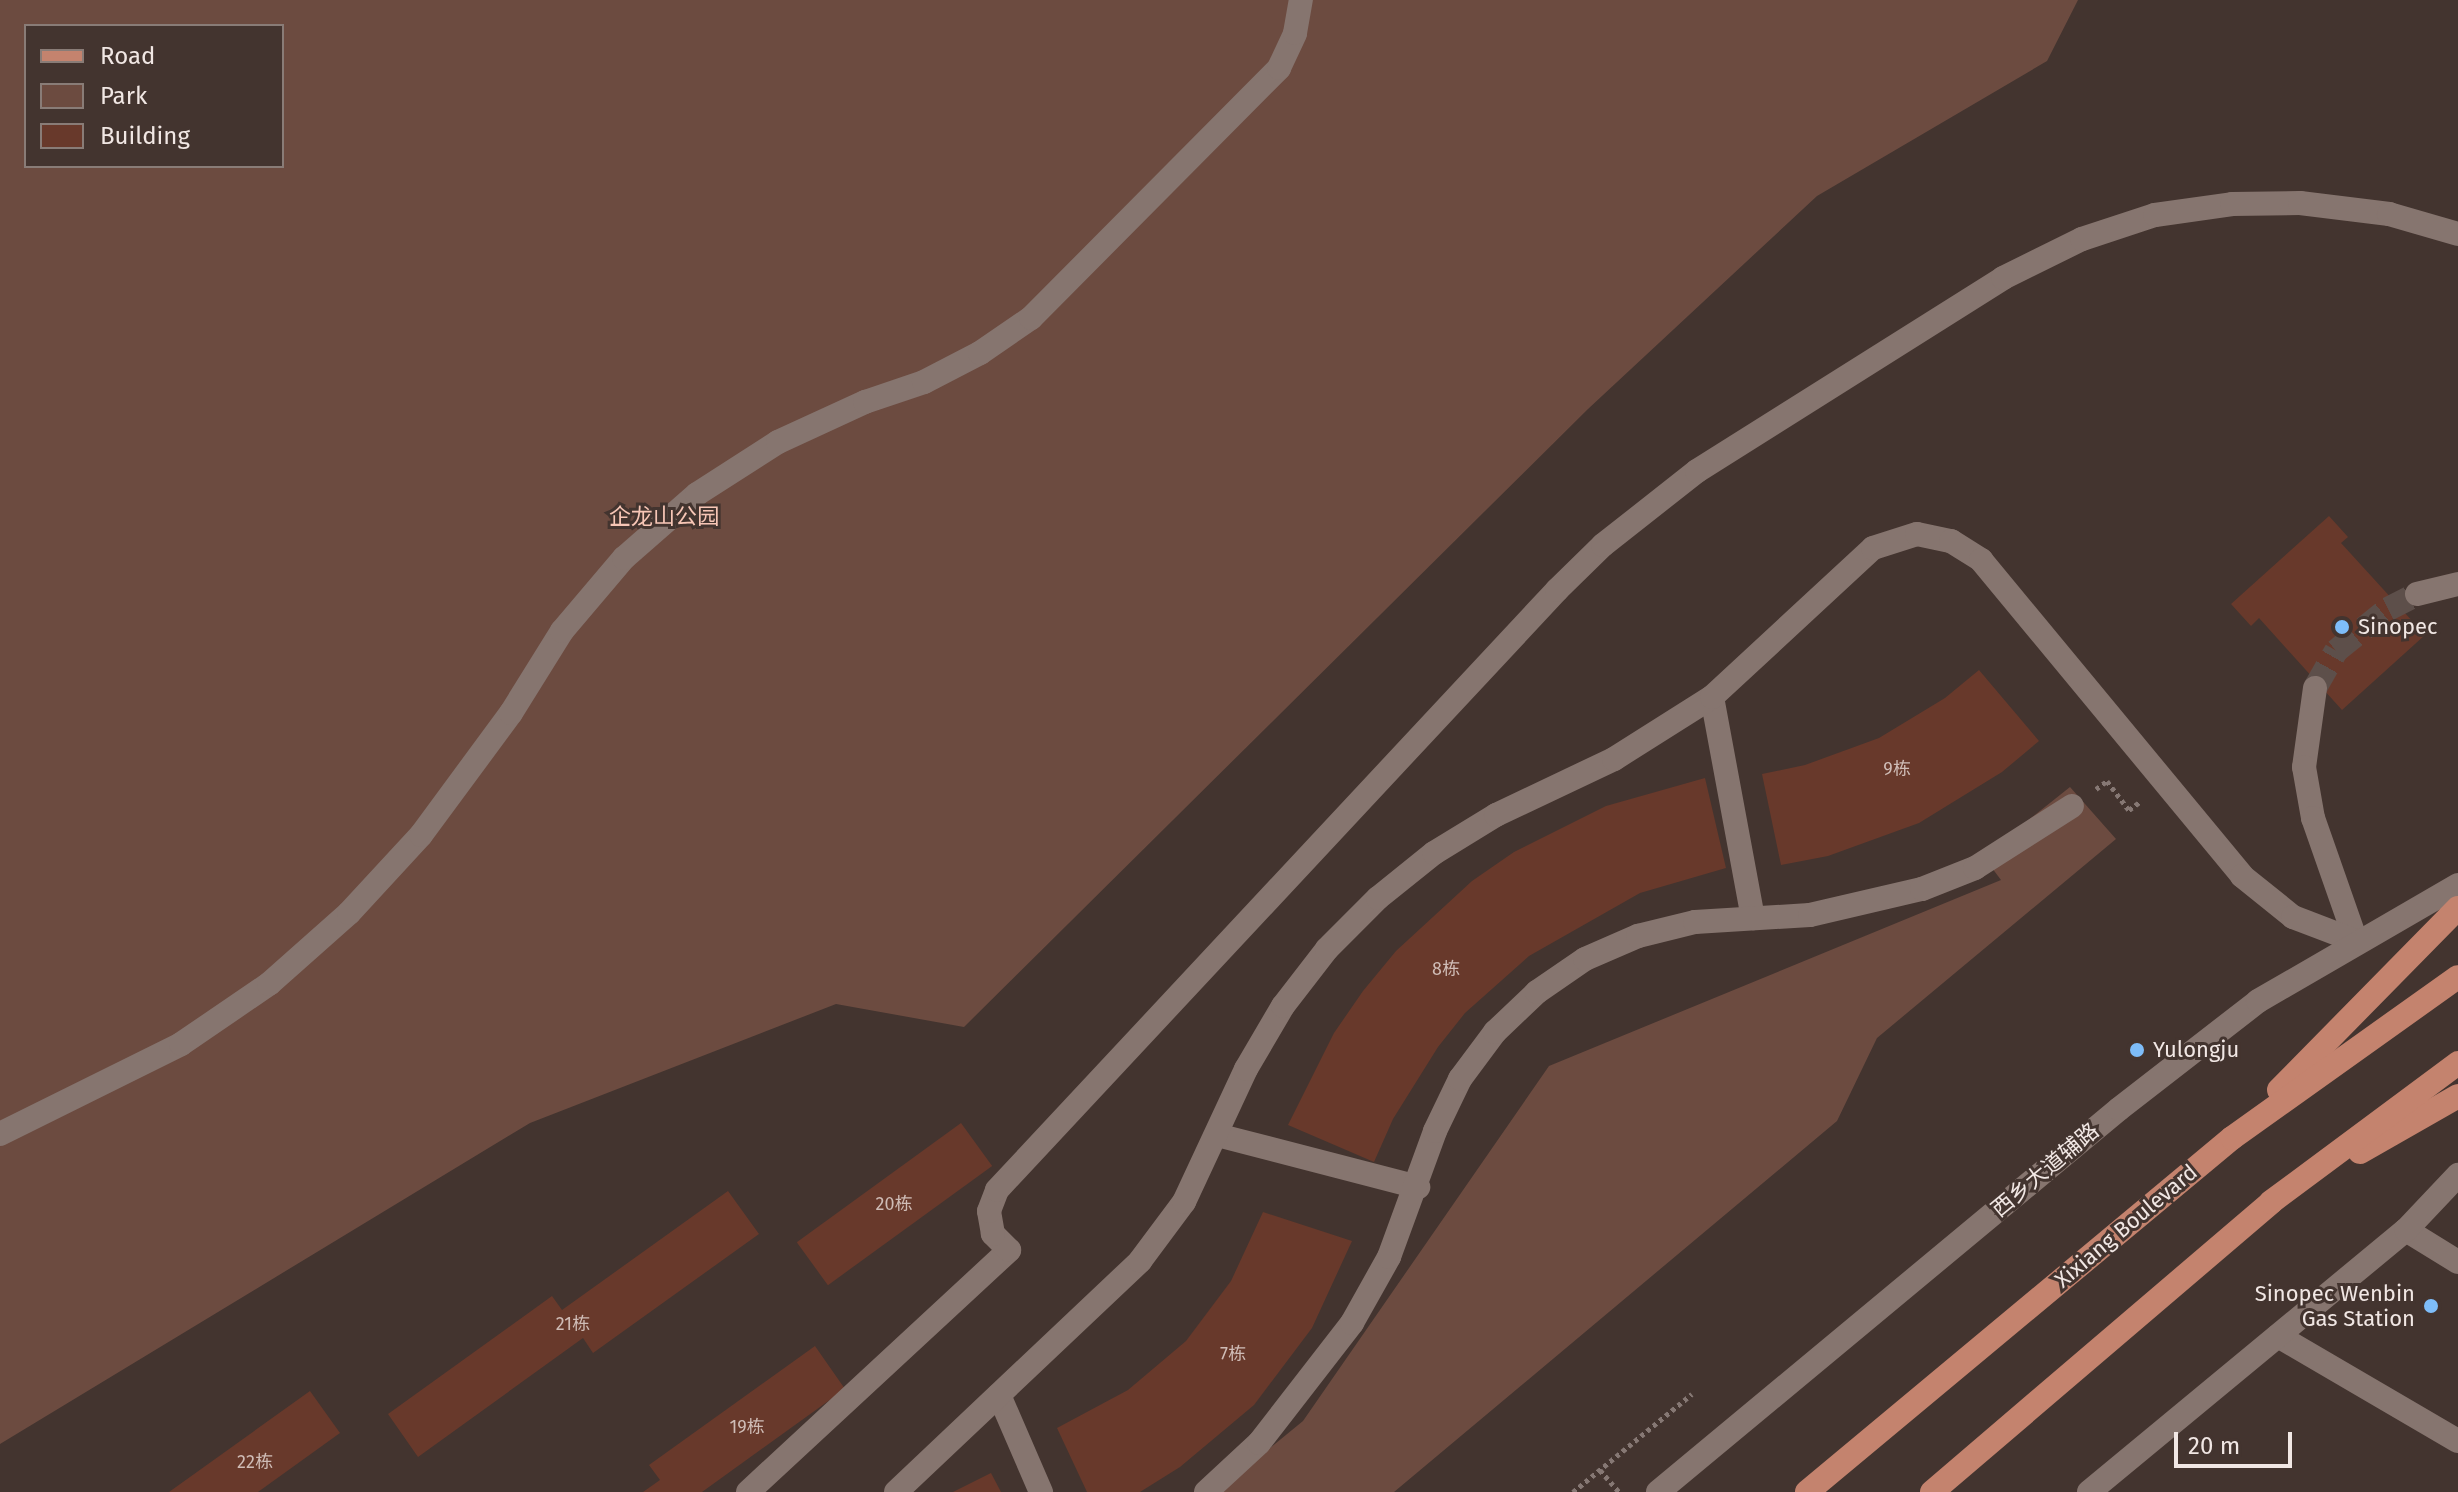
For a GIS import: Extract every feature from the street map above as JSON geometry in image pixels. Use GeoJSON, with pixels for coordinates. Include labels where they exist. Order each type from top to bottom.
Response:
{"type":"FeatureCollection","features":[{"type":"Feature","properties":{"kind":"main road"},"geometry":{"type":"LineString","coordinates":[[2232,1138],[2458,908]]}},
{"type":"Feature","properties":{"kind":"main road","name":"Xixiang Boulevard"},"geometry":{"type":"LineString","coordinates":[[1807,1492],[2232,1138],[2458,977]]}},
{"type":"Feature","properties":{"kind":"main road"},"geometry":{"type":"LineString","coordinates":[[1937,1489],[2271,1202],[2458,1063]]}},
{"type":"Feature","properties":{"kind":"main road"},"geometry":{"type":"LineString","coordinates":[[2271,1202],[2458,1096]]}},
{"type":"Feature","properties":{"kind":"street"},"geometry":{"type":"LineString","coordinates":[[0,1134],[181,1044],[269,984],[349,913],[421,835],[511,713],[562,631],[624,558],[697,494],[778,442],[924,382],[980,353],[1031,318],[1279,68],[1295,33],[1301,0]]}},
{"type":"Feature","properties":{"kind":"street"},"geometry":{"type":"LineString","coordinates":[[748,1492],[1009,1250],[993,1234],[989,1211],[997,1190],[1603,545],[1697,471],[2003,278],[2082,239],[2155,215],[2232,204],[2300,203],[2389,214],[2458,234]]}},
{"type":"Feature","properties":{"kind":"street"},"geometry":{"type":"LineString","coordinates":[[896,1492],[1140,1261],[1184,1202],[1246,1069],[1283,1006],[1327,949],[1378,898],[1434,853],[1496,815],[1614,759],[1712,697],[1757,661],[1837,576],[1873,548],[1917,534],[1951,541],[1981,560],[2145,761],[2263,896],[2293,917],[2356,941]]}},
{"type":"Feature","properties":{"kind":"street"},"geometry":{"type":"LineString","coordinates":[[2417,594],[2458,584]]}},
{"type":"Feature","properties":{"kind":"street"},"geometry":{"type":"LineString","coordinates":[[2315,688],[2304,767],[2313,818],[2356,941]]}},
{"type":"Feature","properties":{"kind":"street"},"geometry":{"type":"LineString","coordinates":[[1712,697],[1753,918]]}},
{"type":"Feature","properties":{"kind":"street"},"geometry":{"type":"LineString","coordinates":[[1206,1492],[1259,1443],[1317,1373],[1389,1257],[1418,1187],[1435,1131],[1460,1079],[1495,1032],[1537,992],[1585,959],[1638,936],[1695,922],[1810,915],[1922,889],[1975,868],[2072,806]]}},
{"type":"Feature","properties":{"kind":"street","name":"西乡大道辅路"},"geometry":{"type":"LineString","coordinates":[[1658,1492],[2119,1109],[2258,1001],[2356,941],[2458,885]]}},
{"type":"Feature","properties":{"kind":"street"},"geometry":{"type":"LineString","coordinates":[[1217,1135],[1418,1187]]}},
{"type":"Feature","properties":{"kind":"street"},"geometry":{"type":"LineString","coordinates":[[2089,1492],[2406,1230],[2458,1175]]}},
{"type":"Feature","properties":{"kind":"street"},"geometry":{"type":"LineString","coordinates":[[2406,1230],[2458,1262]]}},
{"type":"Feature","properties":{"kind":"street"},"geometry":{"type":"LineString","coordinates":[[2278,1336],[2458,1441]]}},
{"type":"Feature","properties":{"kind":"street"},"geometry":{"type":"LineString","coordinates":[[999,1395],[1041,1492]]}},
{"type":"Feature","properties":{"kind":"path"},"geometry":{"type":"LineString","coordinates":[[2072,806],[2107,781],[2129,810],[2141,801],[2122,776],[2145,761]]}},
{"type":"Feature","properties":{"kind":"path"},"geometry":{"type":"LineString","coordinates":[[1573,1492],[1692,1394]]}},
{"type":"Feature","properties":{"kind":"path"},"geometry":{"type":"LineString","coordinates":[[1600,1470],[1619,1492]]}},
{"type":"Feature","properties":{"kind":"green space","name":"企龙山公园"},"geometry":{"type":"Polygon","coordinates":[[[0,0],[2078,0],[2047,61],[1817,196],[1588,409],[964,1027],[836,1004],[530,1123],[0,1444],[0,0]]]}},
{"type":"Feature","properties":{"kind":"green space"},"geometry":{"type":"Polygon","coordinates":[[[2070,787],[2116,839],[1877,1038],[1837,1121],[1394,1492],[1216,1492],[1303,1421],[1549,1066],[2001,880],[1983,856],[2070,787]]]}},
{"type":"Feature","properties":{"kind":"building","name":"Sinopec"},"geometry":{"type":"Polygon","coordinates":[[[2329,516],[2348,537],[2341,543],[2425,635],[2342,710],[2259,618],[2251,626],[2231,604],[2329,516]]]}},
{"type":"Feature","properties":{"kind":"building"},"geometry":{"type":"Polygon","coordinates":[[[1979,670],[2039,741],[2002,772],[1919,823],[1828,856],[1781,865],[1762,774],[1805,765],[1879,738],[1945,698],[1979,670]]]}},
{"type":"Feature","properties":{"kind":"building"},"geometry":{"type":"Polygon","coordinates":[[[1705,778],[1726,868],[1640,893],[1529,956],[1465,1013],[1438,1047],[1393,1119],[1374,1162],[1288,1125],[1334,1033],[1363,991],[1396,951],[1472,881],[1514,852],[1606,806],[1705,778]]]}},
{"type":"Feature","properties":{"kind":"building"},"geometry":{"type":"Polygon","coordinates":[[[961,1123],[992,1166],[828,1285],[797,1242],[961,1123]]]}},
{"type":"Feature","properties":{"kind":"building"},"geometry":{"type":"Polygon","coordinates":[[[728,1191],[759,1234],[593,1353],[583,1338],[418,1457],[388,1414],[552,1296],[562,1310],[728,1191]]]}},
{"type":"Feature","properties":{"kind":"building"},"geometry":{"type":"Polygon","coordinates":[[[1263,1212],[1352,1241],[1312,1328],[1254,1405],[1180,1467],[1140,1492],[1087,1492],[1057,1428],[1128,1390],[1186,1341],[1231,1281],[1263,1212]]]}},
{"type":"Feature","properties":{"kind":"building"},"geometry":{"type":"Polygon","coordinates":[[[815,1346],[845,1389],[702,1492],[643,1492],[660,1480],[649,1465],[815,1346]]]}},
{"type":"Feature","properties":{"kind":"building"},"geometry":{"type":"Polygon","coordinates":[[[310,1391],[340,1433],[258,1492],[169,1492],[310,1391]]]}},
{"type":"Feature","properties":{"kind":"building"},"geometry":{"type":"Polygon","coordinates":[[[991,1473],[1001,1492],[953,1492],[991,1473]]]}},
{"type":"Feature","properties":{"kind":"tunnel"},"geometry":{"type":"LineString","coordinates":[[2315,688],[2336,651],[2388,609],[2417,594]]}},
{"type":"Feature","properties":{"kind":"place","name":"Sinopec"},"geometry":{"type":"Point","coordinates":[2342,627]}},
{"type":"Feature","properties":{"kind":"place","name":"Yulongju"},"geometry":{"type":"Point","coordinates":[2137,1050]}},
{"type":"Feature","properties":{"kind":"place","name":"Sinopec Wenbin Gas Station"},"geometry":{"type":"Point","coordinates":[2431,1306]}}]}
